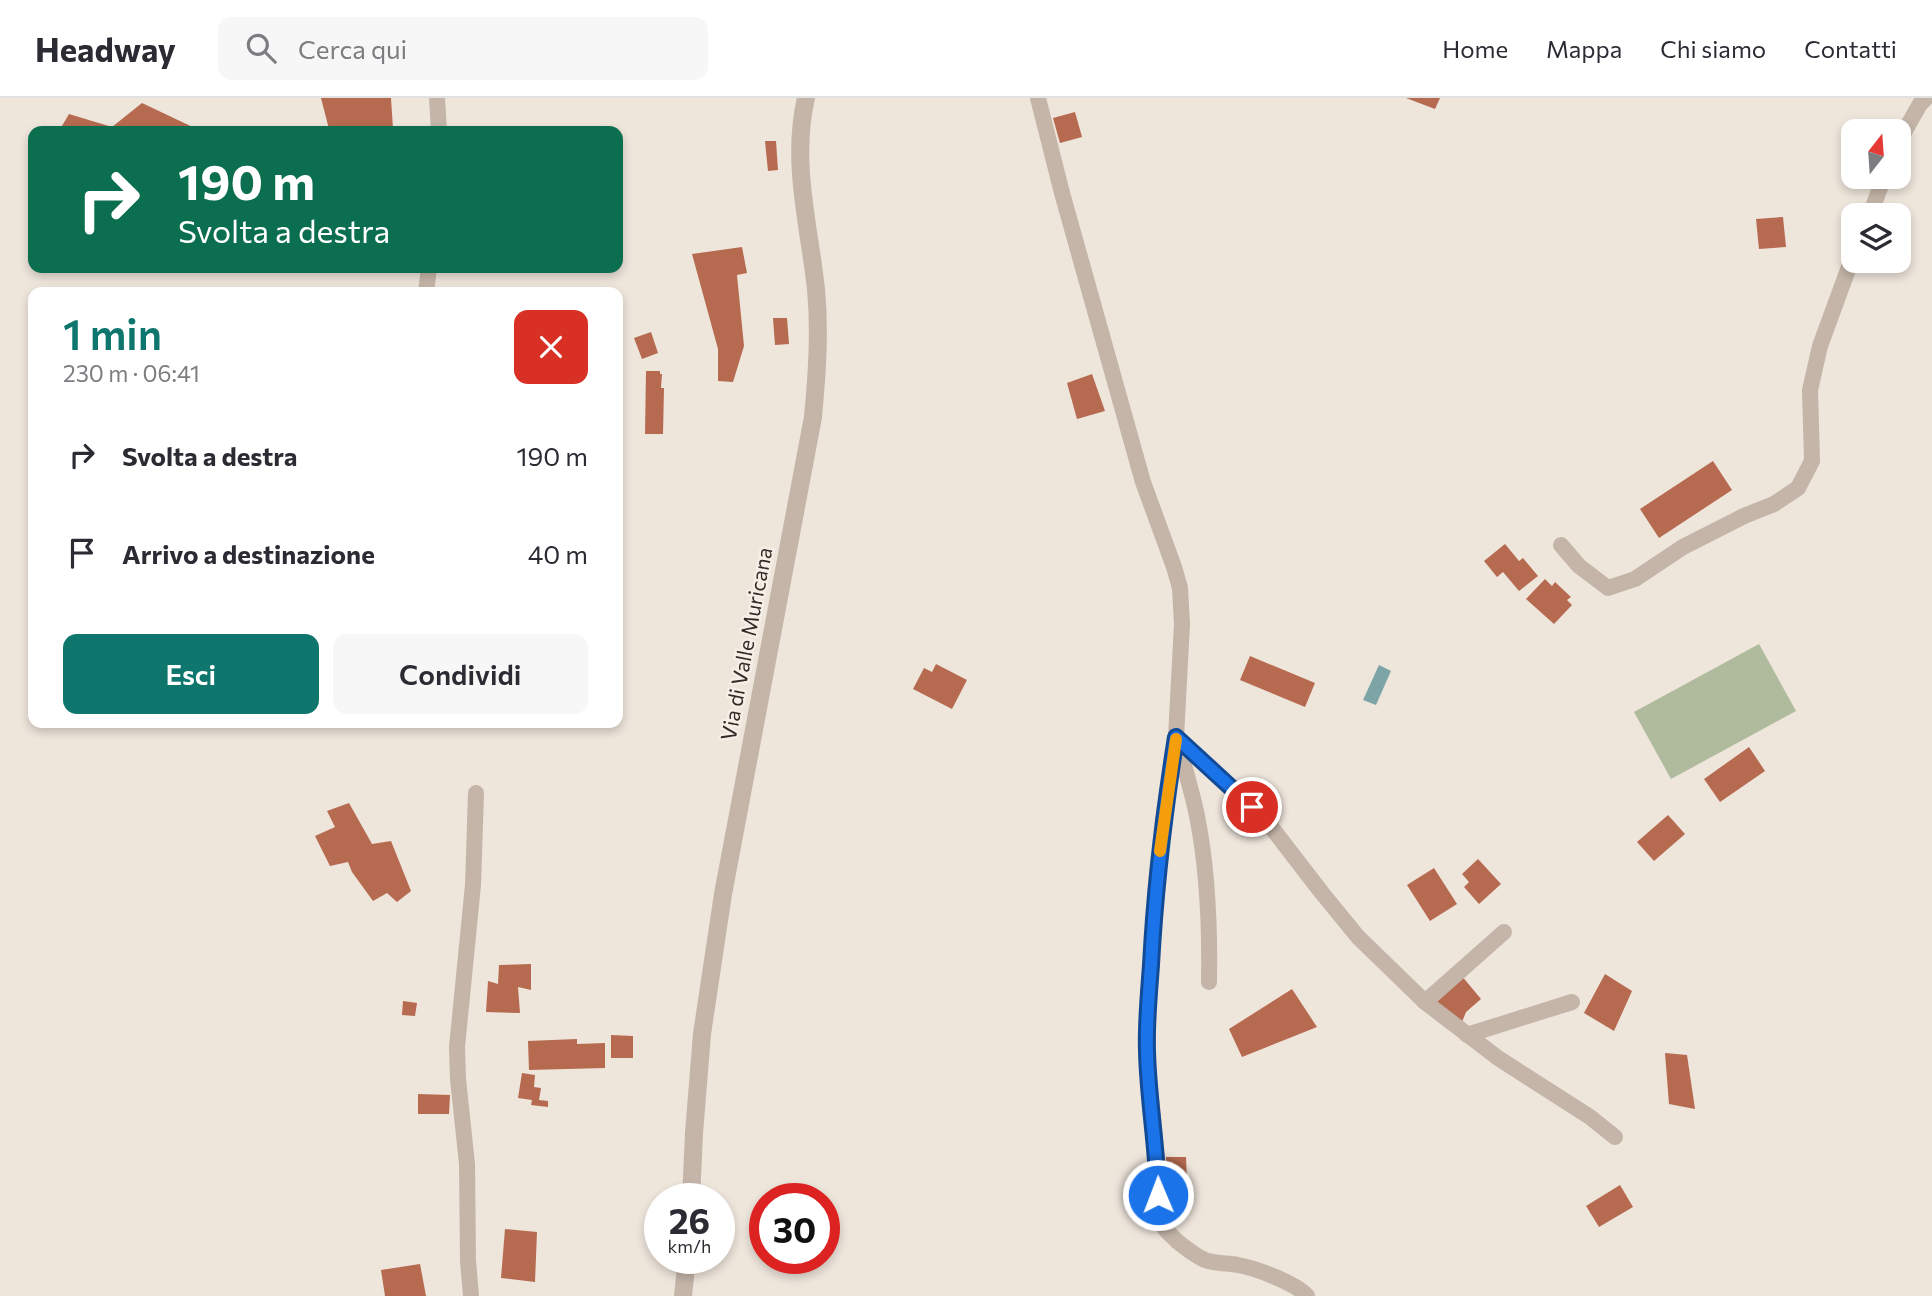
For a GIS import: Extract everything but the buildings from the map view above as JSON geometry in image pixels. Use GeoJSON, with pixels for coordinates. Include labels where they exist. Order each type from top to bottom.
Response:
{"type":"FeatureCollection","features":[{"type":"Feature","properties":{"kind":"street"},"geometry":{"type":"LineString","coordinates":[[436,98],[439,126]]}},
{"type":"Feature","properties":{"kind":"street","name":"Via di Valle Muricana"},"geometry":{"type":"LineString","coordinates":[[692,1183],[698,1075],[711,971],[813,417],[819,332],[816,288],[800,177],[800,131],[806,98]]}},
{"type":"Feature","properties":{"kind":"street"},"geometry":{"type":"LineString","coordinates":[[1038,98],[1065,205],[1143,482],[1180,588],[1182,624],[1176,737],[1156,883],[1147,1020],[1148,1066],[1157,1158],[1158,1216],[1168,1233],[1200,1258],[1248,1268],[1297,1287],[1307,1296]]}},
{"type":"Feature","properties":{"kind":"street"},"geometry":{"type":"LineString","coordinates":[[1911,120],[1926,98]]}},
{"type":"Feature","properties":{"kind":"street"},"geometry":{"type":"LineString","coordinates":[[1561,545],[1579,566],[1608,588],[1635,579],[1682,547],[1773,504],[1798,488],[1812,461],[1810,390],[1818,357],[1847,273]]}},
{"type":"Feature","properties":{"kind":"street"},"geometry":{"type":"LineString","coordinates":[[1176,737],[1196,815],[1204,863],[1209,908],[1209,982]]}},
{"type":"Feature","properties":{"kind":"street"},"geometry":{"type":"LineString","coordinates":[[1176,737],[1268,823],[1347,925],[1425,1002],[1506,1064],[1590,1117],[1615,1138]]}},
{"type":"Feature","properties":{"kind":"street"},"geometry":{"type":"LineString","coordinates":[[471,1296],[468,1274],[467,1154],[457,1047],[473,885],[476,793]]}},
{"type":"Feature","properties":{"kind":"street"},"geometry":{"type":"LineString","coordinates":[[1425,1002],[1504,932]]}},
{"type":"Feature","properties":{"kind":"street"},"geometry":{"type":"LineString","coordinates":[[1467,1035],[1572,1002]]}},
{"type":"Feature","properties":{"kind":"street"},"geometry":{"type":"LineString","coordinates":[[683,1296],[685,1274]]}},
{"type":"Feature","properties":{"kind":"green space"},"geometry":{"type":"Polygon","coordinates":[[[1759,644],[1796,711],[1671,779],[1634,712],[1759,644]]]}},
{"type":"Feature","properties":{"kind":"water"},"geometry":{"type":"Polygon","coordinates":[[[1379,665],[1391,671],[1376,705],[1363,700],[1379,665]]]}},
{"type":"Feature","properties":{"kind":"slow traffic"},"geometry":{"type":"LineString","coordinates":[[1160,851],[1176,739]]}},
{"type":"Feature","properties":{"kind":"route"},"geometry":{"type":"LineString","coordinates":[[1158,1195],[1147,1020],[1156,883],[1176,737],[1252,807]]}}]}
